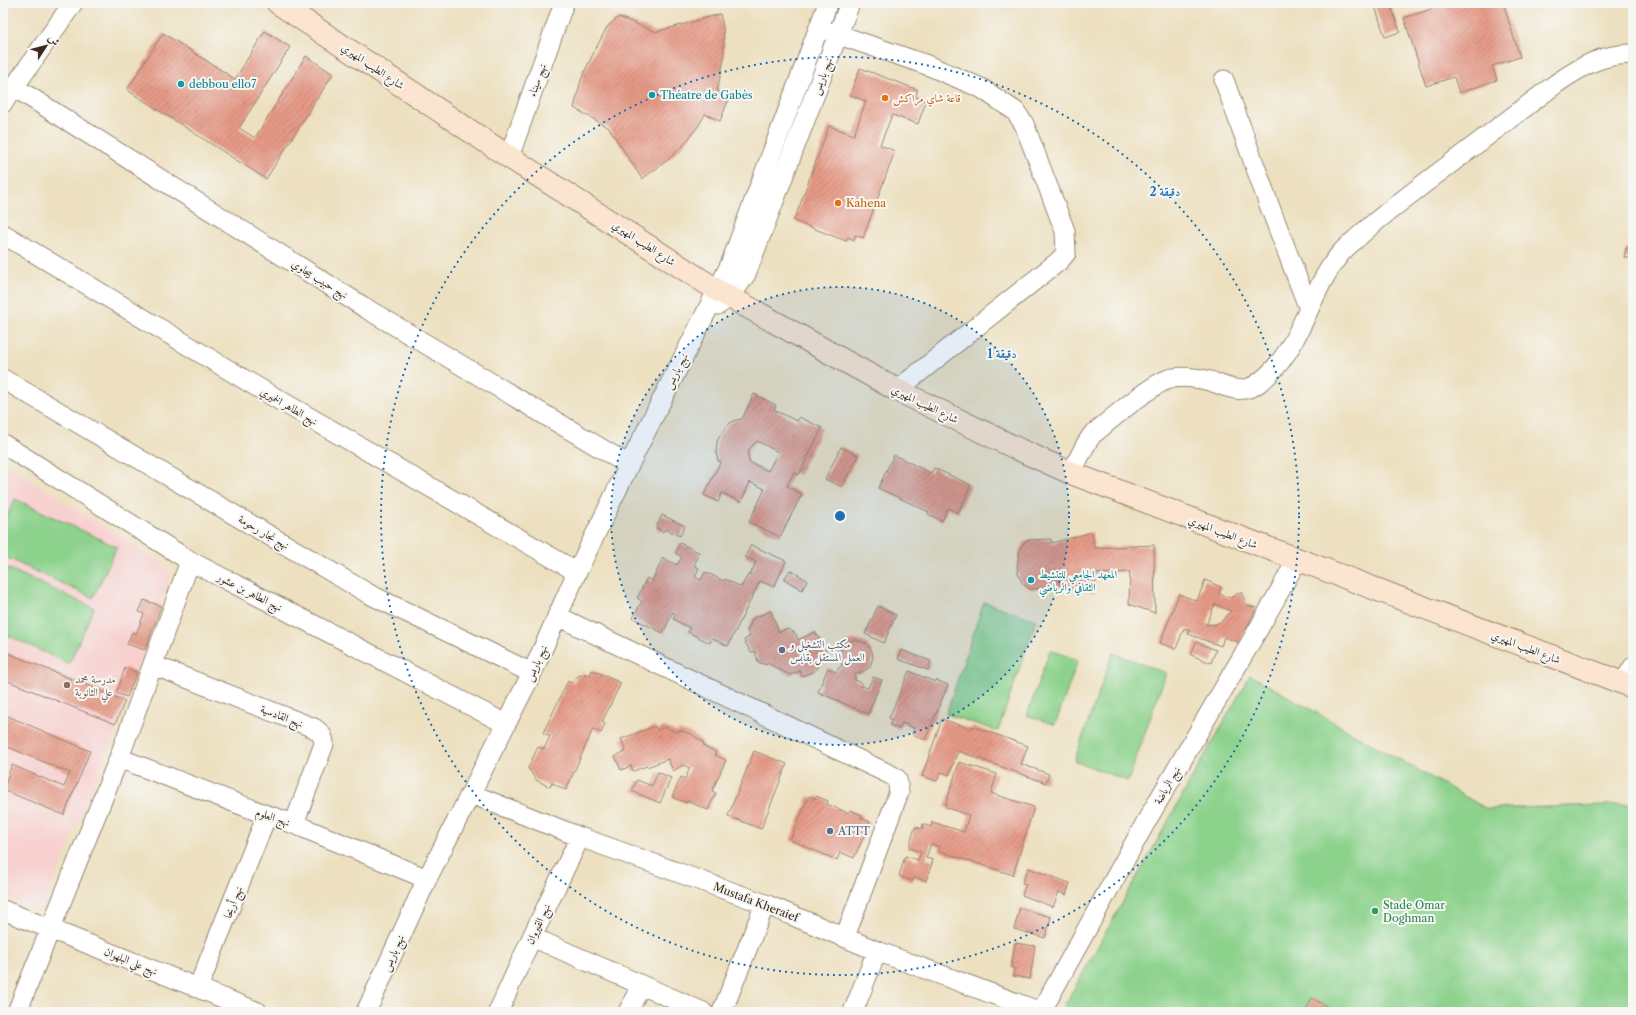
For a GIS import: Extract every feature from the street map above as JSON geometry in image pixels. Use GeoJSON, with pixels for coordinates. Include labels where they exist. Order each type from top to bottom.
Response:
{"type":"FeatureCollection","features":[{"type":"Feature","properties":{"kind":"street"},"geometry":{"type":"LineString","coordinates":[[3,103],[73,3]]}},
{"type":"Feature","properties":{"kind":"street","name":"شارع الطيب المهيري"},"geometry":{"type":"LineString","coordinates":[[278,3],[509,157],[723,294],[897,390],[1071,473],[1296,560],[1630,679]]}},
{"type":"Feature","properties":{"kind":"street","name":"نهج سيناء"},"geometry":{"type":"LineString","coordinates":[[509,157],[564,3]]}},
{"type":"Feature","properties":{"kind":"street","name":"نهج باريس"},"geometry":{"type":"LineString","coordinates":[[723,294],[730,265],[828,3]]}},
{"type":"Feature","properties":{"kind":"street","name":"نهج باريس"},"geometry":{"type":"LineString","coordinates":[[366,1012],[427,879],[532,673],[577,572],[705,313],[723,294],[746,274],[850,3]]}},
{"type":"Feature","properties":{"kind":"street"},"geometry":{"type":"LineString","coordinates":[[819,28],[928,65],[981,88],[1015,111],[1024,124],[1065,231],[1066,253],[1059,261],[897,390]]}},
{"type":"Feature","properties":{"kind":"street"},"geometry":{"type":"LineString","coordinates":[[1071,473],[1092,435],[1154,386],[1171,378],[1189,377],[1208,381],[1227,388],[1241,390],[1255,385],[1269,375],[1292,343],[1325,275],[1340,253],[1371,225],[1557,83],[1582,66],[1605,56],[1633,54]]}},
{"type":"Feature","properties":{"kind":"street"},"geometry":{"type":"LineString","coordinates":[[1224,80],[1268,202],[1309,309]]}},
{"type":"Feature","properties":{"kind":"street","name":"نهج حبيب بيجاوي"},"geometry":{"type":"LineString","coordinates":[[14,87],[367,309],[629,465]]}},
{"type":"Feature","properties":{"kind":"street","name":"نهج الطاهر الخميري"},"geometry":{"type":"LineString","coordinates":[[3,234],[262,390],[577,572]]}},
{"type":"Feature","properties":{"kind":"street","name":"نهج نجار رحومة"},"geometry":{"type":"LineString","coordinates":[[3,379],[369,594],[532,673]]}},
{"type":"Feature","properties":{"kind":"street","name":"نهج الطاهر بن عشور"},"geometry":{"type":"LineString","coordinates":[[3,444],[190,561],[506,724]]}},
{"type":"Feature","properties":{"kind":"street","name":"نهج الرياضة"},"geometry":{"type":"LineString","coordinates":[[1041,1012],[1147,820],[1259,628],[1296,560]]}},
{"type":"Feature","properties":{"kind":"street"},"geometry":{"type":"LineString","coordinates":[[17,1012],[119,758],[190,561]]}},
{"type":"Feature","properties":{"kind":"street"},"geometry":{"type":"LineString","coordinates":[[557,616],[897,779],[899,792],[845,937]]}},
{"type":"Feature","properties":{"kind":"street","name":"نهج القادسية"},"geometry":{"type":"LineString","coordinates":[[153,665],[314,728],[319,732],[324,740],[324,744],[294,824]]}},
{"type":"Feature","properties":{"kind":"street","name":"نهج العلوم"},"geometry":{"type":"LineString","coordinates":[[119,758],[294,824],[427,879]]}},
{"type":"Feature","properties":{"kind":"street","name":"Mustafa Kheraief"},"geometry":{"type":"LineString","coordinates":[[471,794],[580,837],[765,904],[877,951],[1041,1012]]}},
{"type":"Feature","properties":{"kind":"street","name":"نهج أريحا"},"geometry":{"type":"LineString","coordinates":[[198,988],[267,815]]}},
{"type":"Feature","properties":{"kind":"street","name":"نهج القيروان"},"geometry":{"type":"LineString","coordinates":[[498,1012],[580,837]]}},
{"type":"Feature","properties":{"kind":"street"},"geometry":{"type":"LineString","coordinates":[[722,1012],[765,904]]}},
{"type":"Feature","properties":{"kind":"street","name":"نهج علي البلهوان"},"geometry":{"type":"LineString","coordinates":[[3,910],[258,1012]]}},
{"type":"Feature","properties":{"kind":"street"},"geometry":{"type":"LineString","coordinates":[[532,937],[703,1012]]}},
{"type":"Feature","properties":{"kind":"street"},"geometry":{"type":"LineString","coordinates":[[853,1012],[877,951]]}},
{"type":"Feature","properties":{"kind":"street"},"geometry":{"type":"LineString","coordinates":[[628,1012],[641,985]]}},
{"type":"Feature","properties":{"kind":"shaded area","name":"مدرسة محمد علي الثانوية"},"geometry":{"type":"Polygon","coordinates":[[[3,462],[165,566],[172,576],[112,740],[44,906],[37,911],[3,896],[3,462]]]}},
{"type":"Feature","properties":{"kind":"green space"},"geometry":{"type":"Polygon","coordinates":[[[15,499],[117,547],[93,598],[3,556],[3,524],[15,499]]]}},
{"type":"Feature","properties":{"kind":"green space"},"geometry":{"type":"Polygon","coordinates":[[[3,566],[94,608],[69,664],[3,633],[3,566]]]}},
{"type":"Feature","properties":{"kind":"green space"},"geometry":{"type":"Polygon","coordinates":[[[984,602],[1036,620],[998,731],[946,714],[984,602]]]}},
{"type":"Feature","properties":{"kind":"green space"},"geometry":{"type":"Polygon","coordinates":[[[1050,650],[1078,660],[1055,725],[1027,715],[1050,650]]]}},
{"type":"Feature","properties":{"kind":"green space"},"geometry":{"type":"Polygon","coordinates":[[[1113,653],[1166,673],[1128,781],[1074,761],[1113,653]]]}},
{"type":"Feature","properties":{"kind":"green space","name":"Stade Omar Doghman"},"geometry":{"type":"Polygon","coordinates":[[[1250,675],[1487,809],[1633,804],[1633,1012],[1061,1012],[1250,675]]]}},
{"type":"Feature","properties":{"kind":"building"},"geometry":{"type":"Polygon","coordinates":[[[1374,3],[1390,3],[1400,32],[1385,37],[1374,3]]]}},
{"type":"Feature","properties":{"kind":"building"},"geometry":{"type":"Polygon","coordinates":[[[1450,3],[1503,3],[1520,57],[1492,66],[1497,80],[1459,93],[1454,77],[1426,86],[1404,18],[1450,3]]]}},
{"type":"Feature","properties":{"kind":"building","name":"Théatre de Gabès"},"geometry":{"type":"Polygon","coordinates":[[[720,14],[723,26],[724,59],[717,91],[730,96],[720,121],[705,114],[699,125],[683,146],[669,159],[642,179],[609,128],[574,108],[581,80],[588,64],[607,27],[619,17],[656,32],[720,14]]]}},
{"type":"Feature","properties":{"kind":"building"},"geometry":{"type":"Polygon","coordinates":[[[265,31],[290,47],[239,128],[255,138],[306,56],[333,74],[266,179],[127,90],[163,33],[235,79],[265,31]]]}},
{"type":"Feature","properties":{"kind":"building"},"geometry":{"type":"Polygon","coordinates":[[[860,68],[918,90],[915,97],[926,101],[918,124],[892,115],[880,145],[895,151],[863,238],[855,235],[854,240],[848,237],[846,241],[794,221],[829,126],[854,135],[866,101],[850,95],[860,68]]]}},
{"type":"Feature","properties":{"kind":"building"},"geometry":{"type":"Polygon","coordinates":[[[1626,248],[1633,249],[1633,258],[1624,258],[1626,248]]]}},
{"type":"Feature","properties":{"kind":"building"},"geometry":{"type":"Polygon","coordinates":[[[754,394],[776,405],[774,410],[797,421],[799,417],[822,428],[799,475],[794,472],[787,486],[802,494],[780,537],[749,522],[765,489],[750,482],[741,502],[722,493],[718,502],[704,495],[721,461],[718,461],[716,453],[717,442],[720,435],[730,423],[742,419],[754,394]],[[757,441],[749,449],[749,462],[768,471],[778,452],[757,441]]]}},
{"type":"Feature","properties":{"kind":"building"},"geometry":{"type":"Polygon","coordinates":[[[841,447],[858,455],[842,487],[825,479],[841,447]]]}},
{"type":"Feature","properties":{"kind":"building"},"geometry":{"type":"Polygon","coordinates":[[[894,455],[931,473],[934,468],[971,485],[958,513],[948,508],[942,521],[928,514],[929,512],[878,488],[894,455]]]}},
{"type":"Feature","properties":{"kind":"building"},"geometry":{"type":"Polygon","coordinates":[[[662,515],[685,526],[680,536],[665,529],[663,532],[656,528],[662,515]]]}},
{"type":"Feature","properties":{"kind":"building"},"geometry":{"type":"Polygon","coordinates":[[[1092,532],[1094,548],[1154,545],[1155,613],[1129,604],[1130,572],[1095,574],[1095,593],[1053,586],[1053,588],[1030,589],[1023,584],[1018,574],[1017,566],[1020,549],[1024,542],[1028,540],[1051,539],[1052,543],[1092,532]]]}},
{"type":"Feature","properties":{"kind":"building"},"geometry":{"type":"Polygon","coordinates":[[[680,543],[700,553],[694,565],[699,568],[695,577],[701,580],[705,572],[724,581],[725,579],[741,587],[748,575],[750,575],[756,562],[745,557],[751,545],[786,561],[774,587],[760,581],[728,646],[712,638],[710,643],[688,632],[690,628],[673,619],[676,614],[673,612],[663,633],[633,618],[642,601],[637,598],[647,578],[652,581],[663,558],[677,565],[682,557],[675,553],[680,543]]]}},
{"type":"Feature","properties":{"kind":"building"},"geometry":{"type":"Polygon","coordinates":[[[790,570],[807,580],[802,590],[784,579],[790,570]]]}},
{"type":"Feature","properties":{"kind":"building"},"geometry":{"type":"Polygon","coordinates":[[[1205,580],[1221,587],[1219,594],[1230,598],[1241,592],[1247,605],[1256,608],[1240,643],[1224,637],[1221,646],[1188,634],[1190,630],[1184,628],[1176,649],[1160,643],[1179,594],[1197,601],[1205,580]],[[1215,604],[1206,625],[1216,624],[1222,621],[1231,611],[1215,604]]]}},
{"type":"Feature","properties":{"kind":"building"},"geometry":{"type":"Polygon","coordinates":[[[144,600],[161,606],[145,650],[127,644],[132,632],[136,634],[144,614],[139,612],[144,600]]]}},
{"type":"Feature","properties":{"kind":"building"},"geometry":{"type":"Polygon","coordinates":[[[878,606],[896,615],[884,643],[865,634],[878,606]]]}},
{"type":"Feature","properties":{"kind":"building"},"geometry":{"type":"Polygon","coordinates":[[[771,611],[779,632],[786,629],[790,630],[796,634],[798,640],[815,632],[826,649],[815,671],[802,676],[800,671],[790,675],[767,663],[766,665],[758,662],[755,651],[751,653],[744,640],[750,636],[747,631],[753,618],[771,611]]]}},
{"type":"Feature","properties":{"kind":"building"},"geometry":{"type":"Polygon","coordinates":[[[855,640],[866,643],[872,651],[873,657],[870,667],[861,673],[855,674],[855,680],[862,683],[861,686],[868,688],[873,677],[882,680],[868,714],[818,692],[828,668],[835,672],[842,665],[839,654],[841,649],[849,641],[855,640]]]}},
{"type":"Feature","properties":{"kind":"building"},"geometry":{"type":"Polygon","coordinates":[[[1196,642],[1216,650],[1211,663],[1191,655],[1196,642]]]}},
{"type":"Feature","properties":{"kind":"building"},"geometry":{"type":"Polygon","coordinates":[[[901,650],[931,661],[928,670],[898,659],[901,650]]]}},
{"type":"Feature","properties":{"kind":"building"},"geometry":{"type":"Polygon","coordinates":[[[3,651],[125,701],[115,724],[3,679],[3,651]]]}},
{"type":"Feature","properties":{"kind":"building"},"geometry":{"type":"Polygon","coordinates":[[[125,668],[137,672],[127,697],[116,693],[125,668]]]}},
{"type":"Feature","properties":{"kind":"building"},"geometry":{"type":"Polygon","coordinates":[[[592,670],[621,683],[602,722],[605,724],[601,733],[593,729],[566,790],[552,783],[550,787],[536,780],[528,768],[538,747],[544,749],[550,736],[543,733],[568,681],[572,683],[578,676],[584,674],[590,675],[592,670]]]}},
{"type":"Feature","properties":{"kind":"building"},"geometry":{"type":"Polygon","coordinates":[[[909,671],[935,682],[936,680],[948,685],[925,740],[912,734],[914,728],[902,723],[899,729],[890,725],[892,720],[889,718],[909,671]]]}},
{"type":"Feature","properties":{"kind":"building"},"geometry":{"type":"Polygon","coordinates":[[[3,714],[90,751],[64,815],[3,790],[12,765],[64,787],[70,773],[3,745],[3,714]]]}},
{"type":"Feature","properties":{"kind":"building"},"geometry":{"type":"Polygon","coordinates":[[[942,719],[971,729],[972,726],[1028,746],[1021,764],[1049,774],[1046,783],[958,751],[949,775],[941,772],[937,781],[922,776],[942,719]]]}},
{"type":"Feature","properties":{"kind":"building"},"geometry":{"type":"Polygon","coordinates":[[[655,726],[657,730],[665,727],[678,733],[679,730],[691,734],[703,742],[705,747],[716,752],[715,755],[726,760],[712,791],[716,793],[708,810],[687,801],[686,803],[672,797],[681,777],[685,779],[690,768],[683,765],[673,771],[668,759],[633,771],[631,766],[621,770],[615,756],[626,751],[621,739],[655,726]]]}},
{"type":"Feature","properties":{"kind":"building"},"geometry":{"type":"Polygon","coordinates":[[[754,751],[787,764],[761,829],[728,816],[754,751]]]}},
{"type":"Feature","properties":{"kind":"building"},"geometry":{"type":"Polygon","coordinates":[[[959,762],[997,774],[991,793],[1034,807],[1013,875],[939,851],[940,847],[931,844],[926,858],[933,860],[926,881],[914,877],[913,881],[899,876],[905,856],[918,860],[921,852],[909,848],[915,827],[922,829],[923,824],[931,827],[932,822],[964,832],[969,815],[945,807],[959,762]]]}},
{"type":"Feature","properties":{"kind":"building"},"geometry":{"type":"Polygon","coordinates":[[[658,772],[671,778],[660,803],[632,791],[637,780],[652,786],[658,772]]]}},
{"type":"Feature","properties":{"kind":"building","name":"ATTT"},"geometry":{"type":"Polygon","coordinates":[[[809,796],[815,799],[816,796],[828,801],[827,804],[848,813],[850,810],[862,815],[861,818],[870,822],[854,858],[840,852],[837,860],[790,840],[809,796]]]}},
{"type":"Feature","properties":{"kind":"building"},"geometry":{"type":"Polygon","coordinates":[[[1028,868],[1070,883],[1066,895],[1059,892],[1053,907],[1022,895],[1026,884],[1022,883],[1028,868]]]}},
{"type":"Feature","properties":{"kind":"building"},"geometry":{"type":"Polygon","coordinates":[[[1020,908],[1051,917],[1045,938],[1014,929],[1020,908]]]}},
{"type":"Feature","properties":{"kind":"building"},"geometry":{"type":"Polygon","coordinates":[[[1015,943],[1035,946],[1030,979],[1013,976],[1014,968],[1011,968],[1015,943]]]}},
{"type":"Feature","properties":{"kind":"building"},"geometry":{"type":"Polygon","coordinates":[[[1312,998],[1337,1012],[1305,1012],[1312,998]]]}},
{"type":"Feature","properties":{"kind":"place","name":"debbou ello7"},"geometry":{"type":"Point","coordinates":[181,84]}},
{"type":"Feature","properties":{"kind":"place","name":"Théatre de Gabès"},"geometry":{"type":"Point","coordinates":[652,95]}},
{"type":"Feature","properties":{"kind":"place","name":"قاعة شاي مراكش"},"geometry":{"type":"Point","coordinates":[885,98]}},
{"type":"Feature","properties":{"kind":"place","name":"Kahena"},"geometry":{"type":"Point","coordinates":[838,203]}},
{"type":"Feature","properties":{"kind":"place","name":"المعهد الجامعي للتنشيط الثقافي والرياضي"},"geometry":{"type":"Point","coordinates":[1031,580]}},
{"type":"Feature","properties":{"kind":"place","name":"مكتب التشغيل و العمل المستقل بقابس"},"geometry":{"type":"Point","coordinates":[782,650]}},
{"type":"Feature","properties":{"kind":"place","name":"مدرسة محمد علي الثانوية"},"geometry":{"type":"Point","coordinates":[67,685]}},
{"type":"Feature","properties":{"kind":"place","name":"ATTT"},"geometry":{"type":"Point","coordinates":[830,831]}},
{"type":"Feature","properties":{"kind":"place","name":"Stade Omar Doghman"},"geometry":{"type":"Point","coordinates":[1375,911]}}]}
